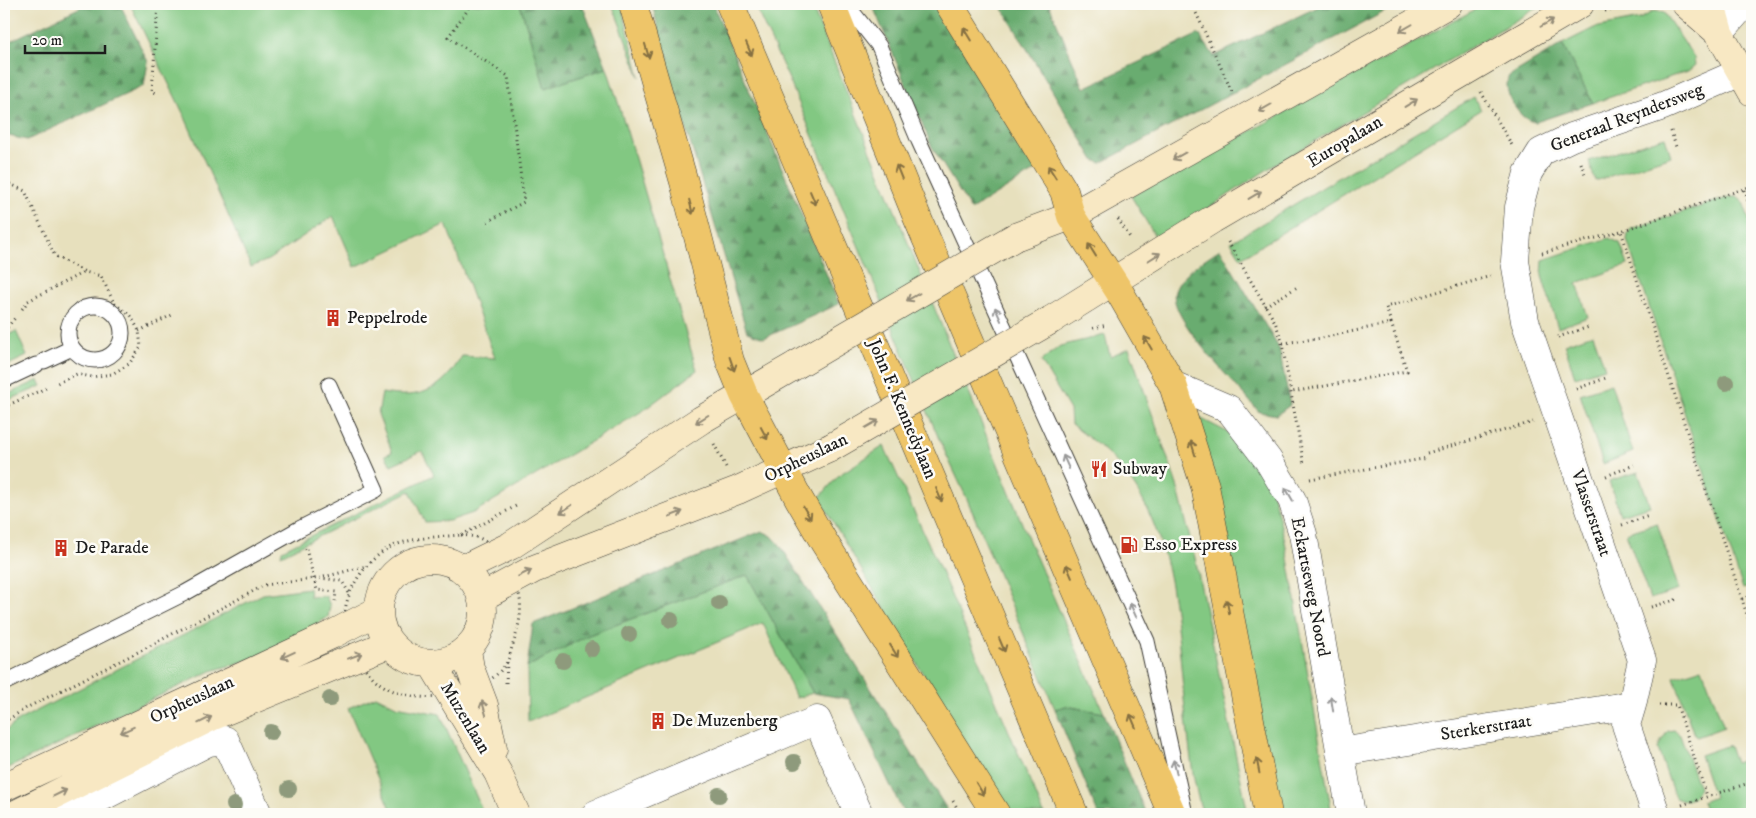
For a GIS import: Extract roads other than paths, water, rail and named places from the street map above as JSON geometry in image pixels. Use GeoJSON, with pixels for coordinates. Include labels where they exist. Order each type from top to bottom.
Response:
{"type":"FeatureCollection","features":[{"type":"Feature","properties":{"kind":"main road"},"geometry":{"type":"LineString","coordinates":[[633,4],[684,182],[730,361],[744,395],[824,542],[996,814]]}},
{"type":"Feature","properties":{"kind":"main road","name":"John F. Kennedylaan"},"geometry":{"type":"LineString","coordinates":[[730,4],[1074,814]]}},
{"type":"Feature","properties":{"kind":"main road"},"geometry":{"type":"LineString","coordinates":[[831,4],[917,217],[1172,814]]}},
{"type":"Feature","properties":{"kind":"main road"},"geometry":{"type":"LineString","coordinates":[[949,4],[1064,191],[1071,216],[1173,385],[1205,486],[1268,814]]}},
{"type":"Feature","properties":{"kind":"main road"},"geometry":{"type":"LineString","coordinates":[[463,569],[514,543],[701,420],[1015,237],[1071,216],[1448,4]]}},
{"type":"Feature","properties":{"kind":"main road","name":"Europalaan"},"geometry":{"type":"LineString","coordinates":[[1113,283],[1214,220],[1580,4]]}},
{"type":"Feature","properties":{"kind":"main road"},"geometry":{"type":"LineString","coordinates":[[1686,4],[1719,33]]}},
{"type":"Feature","properties":{"kind":"main road"},"geometry":{"type":"LineString","coordinates":[[1711,4],[1719,33],[1746,82]]}},
{"type":"Feature","properties":{"kind":"main road","name":"Orpheuslaan"},"geometry":{"type":"LineString","coordinates":[[482,597],[534,569],[784,471],[830,448],[1113,283]]}},
{"type":"Feature","properties":{"kind":"main road"},"geometry":{"type":"LineString","coordinates":[[437,558],[446,560],[463,569],[475,582],[482,597],[484,607],[482,626],[467,650],[457,657],[432,664],[408,658],[390,643],[380,622],[379,610],[387,583],[393,575],[417,560],[437,558]]}},
{"type":"Feature","properties":{"kind":"main road","name":"Orpheuslaan"},"geometry":{"type":"LineString","coordinates":[[4,787],[331,635],[379,610]]}},
{"type":"Feature","properties":{"kind":"main road","name":"Orpheuslaan"},"geometry":{"type":"LineString","coordinates":[[16,814],[213,716],[390,643]]}},
{"type":"Feature","properties":{"kind":"main road","name":"Muzenlaan"},"geometry":{"type":"LineString","coordinates":[[467,650],[470,668],[484,705],[498,773]]}},
{"type":"Feature","properties":{"kind":"main road","name":"Muzenlaan"},"geometry":{"type":"LineString","coordinates":[[432,664],[498,773],[516,814]]}},
{"type":"Feature","properties":{"kind":"street"},"geometry":{"type":"LineString","coordinates":[[1719,33],[1744,4]]}},
{"type":"Feature","properties":{"kind":"street","name":"Generaal Reyndersweg"},"geometry":{"type":"LineString","coordinates":[[1519,207],[1528,173],[1542,152],[1572,137],[1663,106],[1746,82]]}},
{"type":"Feature","properties":{"kind":"street","name":"Vlasserstraat"},"geometry":{"type":"LineString","coordinates":[[1519,207],[1516,264],[1525,321],[1642,660],[1626,725],[1665,811]]}},
{"type":"Feature","properties":{"kind":"street","name":"Eckartseweg Noord"},"geometry":{"type":"LineString","coordinates":[[1173,385],[1229,409],[1268,460],[1292,500],[1303,534],[1351,814]]}},
{"type":"Feature","properties":{"kind":"street","name":"Sterkerstraat"},"geometry":{"type":"LineString","coordinates":[[1340,752],[1632,705]]}},
{"type":"Feature","properties":{"kind":"street"},"geometry":{"type":"LineString","coordinates":[[596,814],[816,720],[859,814]]}},
{"type":"Feature","properties":{"kind":"street"},"geometry":{"type":"LineString","coordinates":[[70,814],[208,742],[225,740],[258,814]]}},
{"type":"Feature","properties":{"kind":"lane"},"geometry":{"type":"LineString","coordinates":[[846,4],[880,46],[919,141],[1147,641],[1185,814]]}},
{"type":"Feature","properties":{"kind":"lane"},"geometry":{"type":"LineString","coordinates":[[95,306],[114,308],[122,332],[117,349],[110,355],[97,360],[88,360],[72,348],[68,332],[70,323],[81,310],[95,306]]}},
{"type":"Feature","properties":{"kind":"lane"},"geometry":{"type":"LineString","coordinates":[[4,380],[72,348]]}},
{"type":"Feature","properties":{"kind":"lane"},"geometry":{"type":"LineString","coordinates":[[4,682],[185,593],[299,529],[376,490],[329,385]]}},
{"type":"Feature","properties":{"kind":"place","name":"Peppelrode"},"geometry":{"type":"Point","coordinates":[333,318]}},
{"type":"Feature","properties":{"kind":"place","name":"Subway"},"geometry":{"type":"Point","coordinates":[1099,469]}},
{"type":"Feature","properties":{"kind":"place","name":"Esso Express"},"geometry":{"type":"Point","coordinates":[1129,545]}},
{"type":"Feature","properties":{"kind":"place","name":"De Parade"},"geometry":{"type":"Point","coordinates":[61,548]}},
{"type":"Feature","properties":{"kind":"place","name":"De Muzenberg"},"geometry":{"type":"Point","coordinates":[658,721]}}]}
